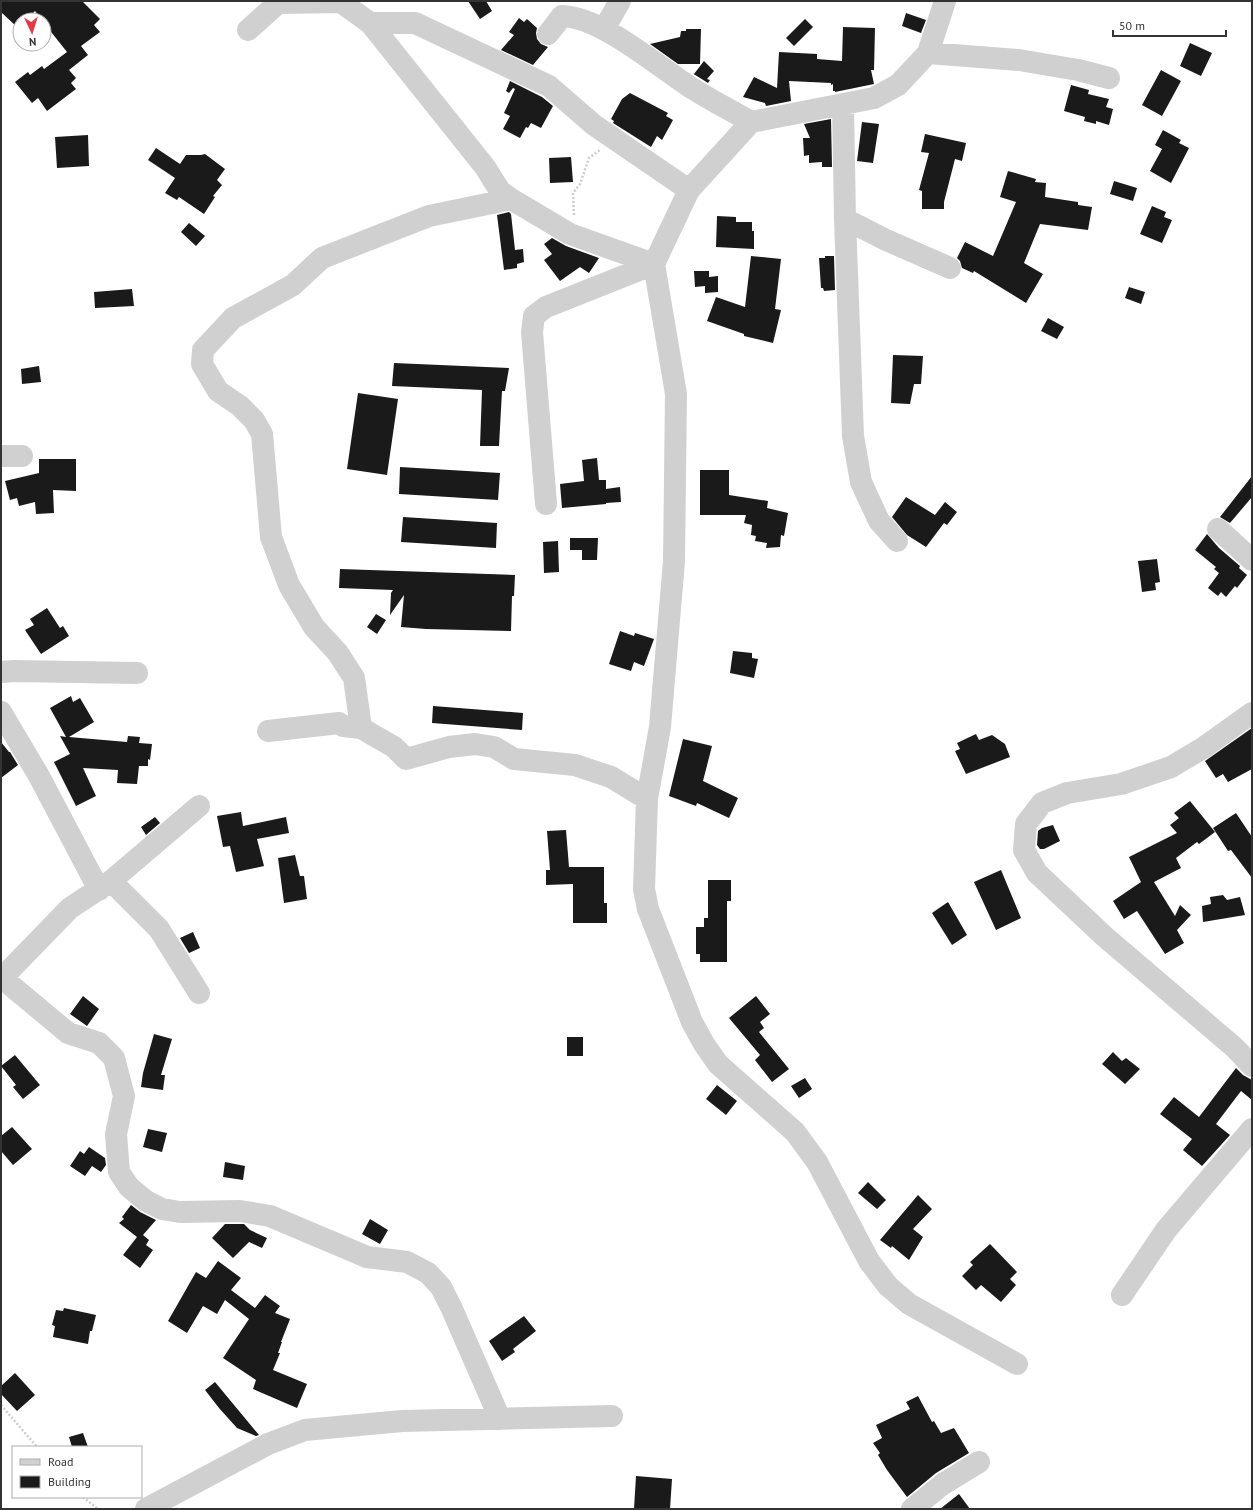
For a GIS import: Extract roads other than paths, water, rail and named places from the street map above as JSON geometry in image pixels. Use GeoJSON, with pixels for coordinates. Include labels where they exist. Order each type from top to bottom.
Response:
{"type":"FeatureCollection","features":[{"type":"Feature","properties":{"kind":"street"},"geometry":{"type":"LineString","coordinates":[[604,29],[620,1]]}},
{"type":"Feature","properties":{"kind":"street"},"geometry":{"type":"LineString","coordinates":[[248,30],[278,3],[340,2],[370,23],[486,168],[500,191],[510,199],[570,234],[654,264]]}},
{"type":"Feature","properties":{"kind":"street"},"geometry":{"type":"LineString","coordinates":[[946,2],[928,53],[898,85],[874,98],[751,122],[689,190],[654,264],[676,394],[674,561],[660,727],[647,799],[644,889],[648,909],[692,1022],[704,1044],[718,1064],[795,1132],[817,1162],[869,1261],[888,1286],[909,1304],[1016,1364]]}},
{"type":"Feature","properties":{"kind":"street"},"geometry":{"type":"LineString","coordinates":[[548,34],[562,16],[572,16],[604,29],[690,87],[751,122]]}},
{"type":"Feature","properties":{"kind":"street"},"geometry":{"type":"LineString","coordinates":[[370,23],[416,23],[548,86],[594,125],[689,190]]}},
{"type":"Feature","properties":{"kind":"street"},"geometry":{"type":"LineString","coordinates":[[928,53],[1019,60],[1078,70],[1109,78]]}},
{"type":"Feature","properties":{"kind":"street"},"geometry":{"type":"LineString","coordinates":[[843,105],[845,219],[853,436],[861,482],[879,521],[897,541]]}},
{"type":"Feature","properties":{"kind":"street"},"geometry":{"type":"LineString","coordinates":[[361,728],[354,678],[338,653],[314,627],[289,585],[271,537],[262,434],[254,420],[245,411],[218,391],[202,364],[203,350],[233,318],[293,285],[322,258],[429,216],[510,199]]}},
{"type":"Feature","properties":{"kind":"street"},"geometry":{"type":"LineString","coordinates":[[845,219],[884,240],[950,268]]}},
{"type":"Feature","properties":{"kind":"street"},"geometry":{"type":"LineString","coordinates":[[546,504],[532,332],[534,316],[546,307],[654,264]]}},
{"type":"Feature","properties":{"kind":"street"},"geometry":{"type":"LineString","coordinates":[[1,456],[22,456]]}},
{"type":"Feature","properties":{"kind":"street"},"geometry":{"type":"LineString","coordinates":[[1218,529],[1252,560]]}},
{"type":"Feature","properties":{"kind":"street"},"geometry":{"type":"LineString","coordinates":[[1,672],[14,670],[137,673]]}},
{"type":"Feature","properties":{"kind":"street"},"geometry":{"type":"LineString","coordinates":[[1,712],[105,885],[159,929],[200,994]]}},
{"type":"Feature","properties":{"kind":"street"},"geometry":{"type":"LineString","coordinates":[[1252,713],[1203,748],[1171,767],[1121,784],[1067,793],[1042,803],[1026,824],[1024,850],[1037,873],[1104,936],[1235,1048],[1252,1066]]}},
{"type":"Feature","properties":{"kind":"street"},"geometry":{"type":"LineString","coordinates":[[268,731],[339,723],[342,726],[361,728],[394,747],[406,759],[449,747],[475,744],[494,747],[514,759],[575,765],[611,777],[647,799]]}},
{"type":"Feature","properties":{"kind":"street"},"geometry":{"type":"LineString","coordinates":[[199,806],[105,885],[70,908],[1,979],[68,1032],[99,1043],[114,1058],[124,1096],[116,1134],[119,1172],[129,1187],[146,1201],[162,1209],[180,1212],[240,1211],[270,1216],[367,1257],[407,1262],[428,1273],[441,1287],[452,1309],[500,1419]]}},
{"type":"Feature","properties":{"kind":"street"},"geometry":{"type":"LineString","coordinates":[[1122,1295],[1166,1230],[1252,1129]]}},
{"type":"Feature","properties":{"kind":"street"},"geometry":{"type":"LineString","coordinates":[[146,1509],[268,1444],[305,1430],[402,1421],[612,1416]]}},
{"type":"Feature","properties":{"kind":"street"},"geometry":{"type":"LineString","coordinates":[[912,1509],[943,1484],[979,1462]]}}]}
